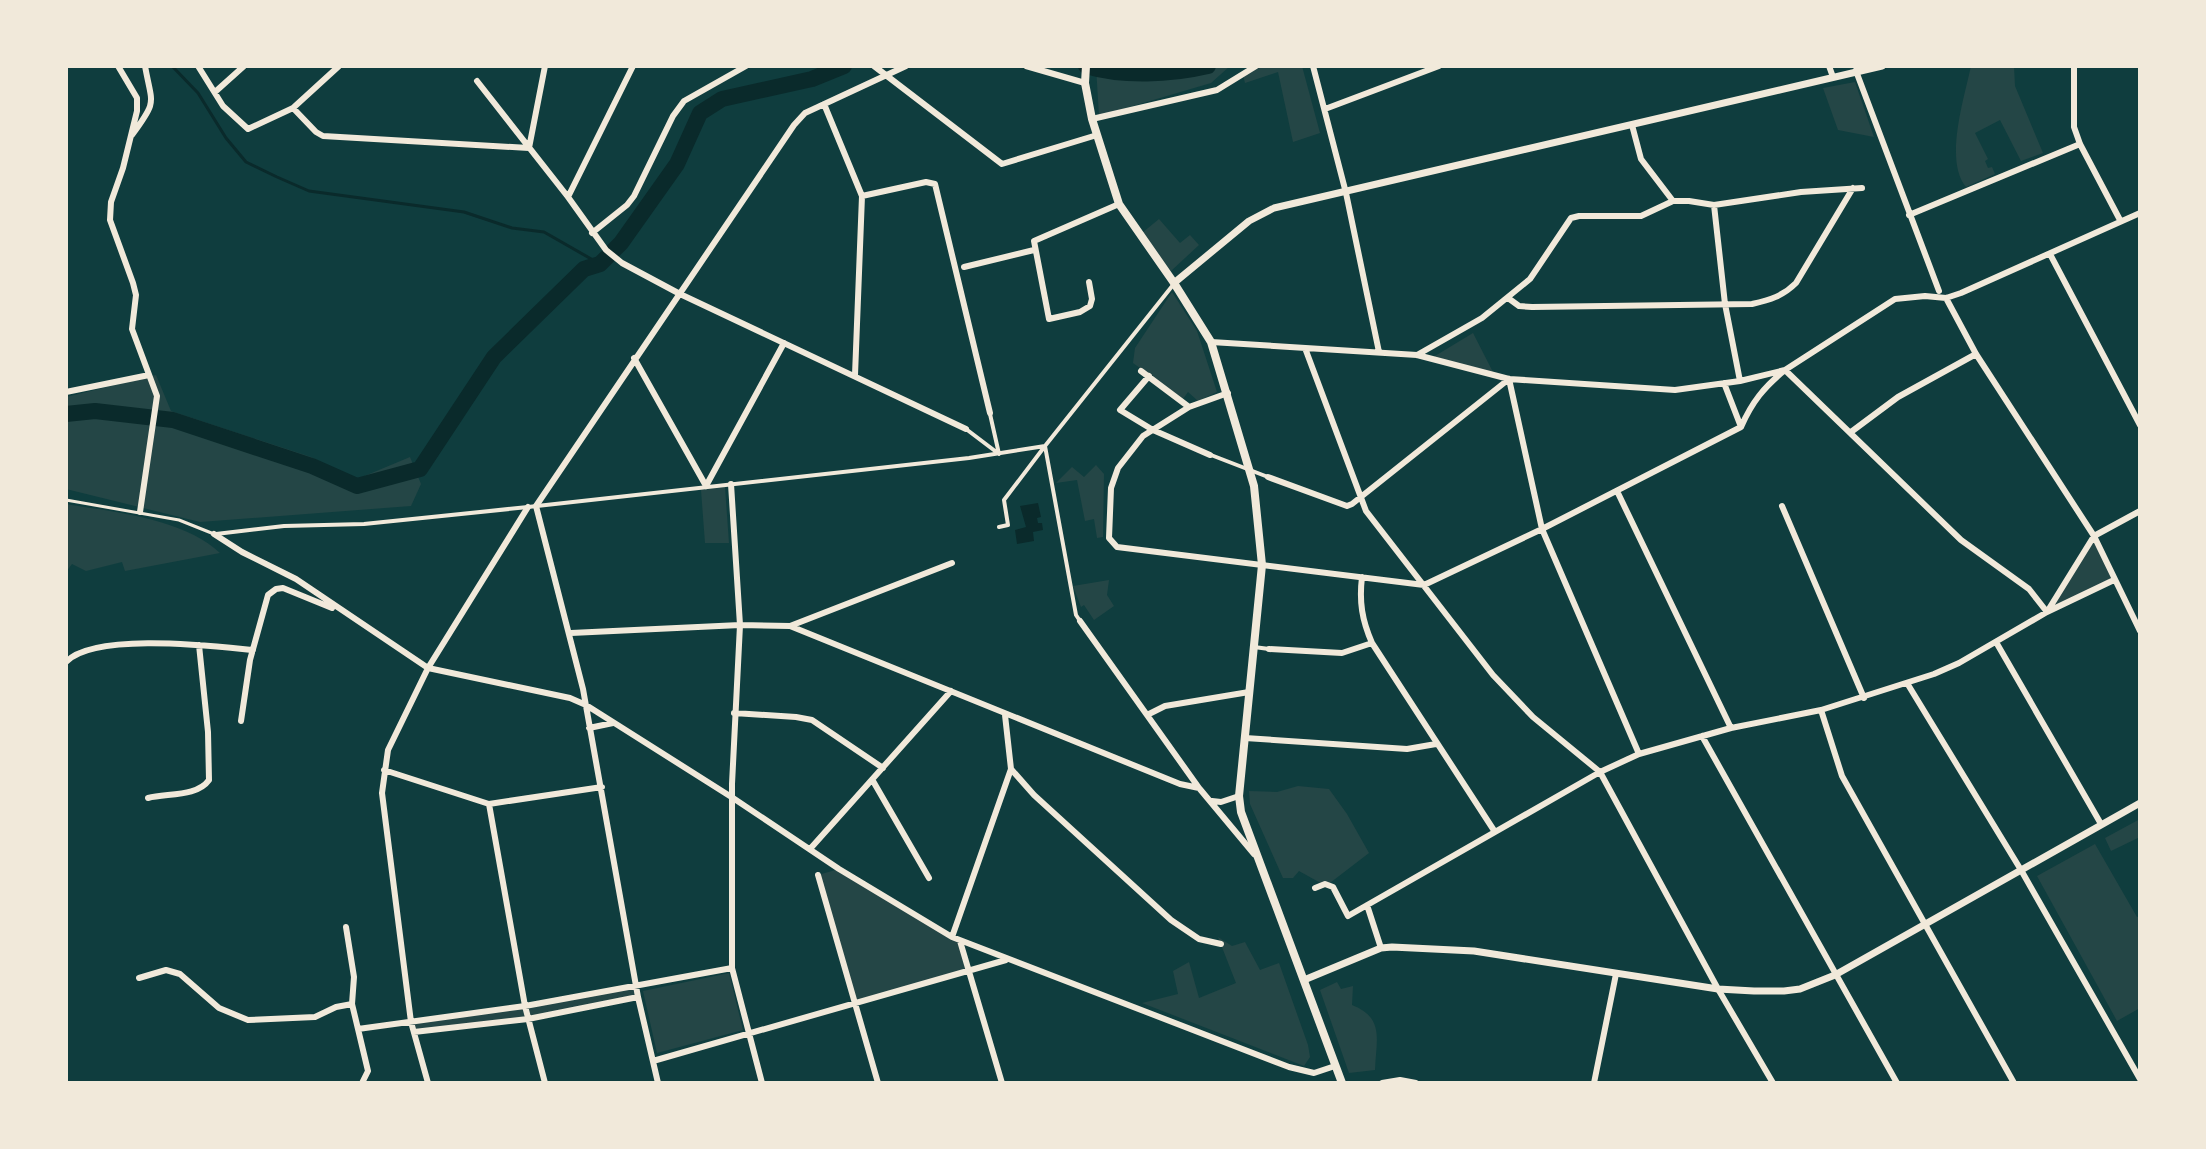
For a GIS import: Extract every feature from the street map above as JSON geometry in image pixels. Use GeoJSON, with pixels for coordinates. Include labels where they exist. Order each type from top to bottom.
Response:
{"type":"FeatureCollection","features":[{"type":"Feature","properties":{"kind":"main road"},"geometry":{"type":"LineString","coordinates":[[1086,66],[1085,83],[1092,119],[1119,204],[1211,342],[1251,473],[1262,565],[1239,796],[1245,826],[1342,1083]]}},
{"type":"Feature","properties":{"kind":"street"},"geometry":{"type":"LineString","coordinates":[[118,66],[137,98],[137,111],[111,202],[110,220],[136,295],[132,329],[157,396],[140,512]]}},
{"type":"Feature","properties":{"kind":"street"},"geometry":{"type":"LineString","coordinates":[[130,138],[145,118],[153,98],[145,66]]}},
{"type":"Feature","properties":{"kind":"street"},"geometry":{"type":"LineString","coordinates":[[198,66],[234,118],[244,127],[252,129],[293,108],[339,66]]}},
{"type":"Feature","properties":{"kind":"street"},"geometry":{"type":"LineString","coordinates":[[215,92],[244,66]]}},
{"type":"Feature","properties":{"kind":"street"},"geometry":{"type":"LineString","coordinates":[[529,148],[545,66]]}},
{"type":"Feature","properties":{"kind":"street"},"geometry":{"type":"LineString","coordinates":[[568,197],[633,66]]}},
{"type":"Feature","properties":{"kind":"street"},"geometry":{"type":"LineString","coordinates":[[592,233],[634,196],[673,116],[684,101],[746,66]]}},
{"type":"Feature","properties":{"kind":"street"},"geometry":{"type":"LineString","coordinates":[[874,66],[1002,164],[1097,135]]}},
{"type":"Feature","properties":{"kind":"street"},"geometry":{"type":"LineString","coordinates":[[658,1083],[638,997],[602,787],[571,633],[536,506],[794,125],[805,113],[906,66]]}},
{"type":"Feature","properties":{"kind":"street"},"geometry":{"type":"LineString","coordinates":[[1026,66],[1085,83]]}},
{"type":"Feature","properties":{"kind":"street"},"geometry":{"type":"LineString","coordinates":[[1092,119],[1209,93],[1256,66]]}},
{"type":"Feature","properties":{"kind":"street"},"geometry":{"type":"LineString","coordinates":[[1313,66],[1346,193],[1379,352]]}},
{"type":"Feature","properties":{"kind":"street"},"geometry":{"type":"LineString","coordinates":[[1325,109],[1439,66]]}},
{"type":"Feature","properties":{"kind":"street"},"geometry":{"type":"LineString","coordinates":[[1829,66],[1833,77]]}},
{"type":"Feature","properties":{"kind":"street"},"geometry":{"type":"LineString","coordinates":[[999,527],[1008,525],[1004,500],[1174,283],[1261,214],[1857,69],[1882,66]]}},
{"type":"Feature","properties":{"kind":"street"},"geometry":{"type":"LineString","coordinates":[[2074,66],[2074,127],[2120,220]]}},
{"type":"Feature","properties":{"kind":"street"},"geometry":{"type":"LineString","coordinates":[[1857,69],[1939,291]]}},
{"type":"Feature","properties":{"kind":"street"},"geometry":{"type":"LineString","coordinates":[[477,81],[568,197],[592,233],[622,263],[680,294],[966,429],[999,454]]}},
{"type":"Feature","properties":{"kind":"street"},"geometry":{"type":"LineString","coordinates":[[824,104],[862,196],[855,375]]}},
{"type":"Feature","properties":{"kind":"street"},"geometry":{"type":"LineString","coordinates":[[293,108],[323,136],[529,148]]}},
{"type":"Feature","properties":{"kind":"street"},"geometry":{"type":"LineString","coordinates":[[1632,125],[1641,159],[1673,201]]}},
{"type":"Feature","properties":{"kind":"street"},"geometry":{"type":"LineString","coordinates":[[1909,215],[2080,144]]}},
{"type":"Feature","properties":{"kind":"street"},"geometry":{"type":"LineString","coordinates":[[862,196],[926,182],[935,184],[999,454]]}},
{"type":"Feature","properties":{"kind":"street"},"geometry":{"type":"LineString","coordinates":[[1508,298],[1519,306],[1532,307],[1752,304],[1786,294],[1796,283],[1853,188]]}},
{"type":"Feature","properties":{"kind":"street"},"geometry":{"type":"LineString","coordinates":[[1417,355],[1482,318],[1530,279],[1571,218],[1641,216],[1673,201],[1714,205],[1862,188]]}},
{"type":"Feature","properties":{"kind":"street"},"geometry":{"type":"LineString","coordinates":[[1089,282],[1090,306],[1080,312],[1049,319],[1034,241],[1119,204]]}},
{"type":"Feature","properties":{"kind":"street"},"geometry":{"type":"LineString","coordinates":[[1714,205],[1725,304],[1740,381]]}},
{"type":"Feature","properties":{"kind":"street"},"geometry":{"type":"LineString","coordinates":[[1228,393],[1189,407],[1143,436],[1118,468],[1111,488],[1109,538],[1112,544],[1424,585],[1542,529],[1741,427],[1759,393],[1785,370],[1895,299],[1925,296],[1946,298],[2140,213]]}},
{"type":"Feature","properties":{"kind":"street"},"geometry":{"type":"LineString","coordinates":[[955,270],[1034,250]]}},
{"type":"Feature","properties":{"kind":"street"},"geometry":{"type":"LineString","coordinates":[[2050,254],[2140,425]]}},
{"type":"Feature","properties":{"kind":"street"},"geometry":{"type":"LineString","coordinates":[[1946,298],[1976,354],[2094,536],[2140,631]]}},
{"type":"Feature","properties":{"kind":"street"},"geometry":{"type":"LineString","coordinates":[[1211,342],[1417,355],[1509,379],[1646,390],[1675,390],[1740,381],[1785,370]]}},
{"type":"Feature","properties":{"kind":"street"},"geometry":{"type":"LineString","coordinates":[[706,486],[784,343]]}},
{"type":"Feature","properties":{"kind":"street"},"geometry":{"type":"LineString","coordinates":[[1305,348],[1366,511],[1493,675],[1533,717],[1600,772],[1773,1083]]}},
{"type":"Feature","properties":{"kind":"street"},"geometry":{"type":"LineString","coordinates":[[1851,432],[1898,397],[1976,354]]}},
{"type":"Feature","properties":{"kind":"street"},"geometry":{"type":"LineString","coordinates":[[634,358],[706,486]]}},
{"type":"Feature","properties":{"kind":"street"},"geometry":{"type":"LineString","coordinates":[[1785,370],[1961,540],[2029,589],[2047,612]]}},
{"type":"Feature","properties":{"kind":"street"},"geometry":{"type":"LineString","coordinates":[[1141,371],[1189,407]]}},
{"type":"Feature","properties":{"kind":"street"},"geometry":{"type":"LineString","coordinates":[[66,392],[149,375]]}},
{"type":"Feature","properties":{"kind":"street"},"geometry":{"type":"LineString","coordinates":[[1149,376],[1120,410],[1153,430],[1251,473],[1347,506],[1509,379]]}},
{"type":"Feature","properties":{"kind":"street"},"geometry":{"type":"LineString","coordinates":[[1509,379],[1542,529],[1639,754]]}},
{"type":"Feature","properties":{"kind":"street"},"geometry":{"type":"LineString","coordinates":[[1724,383],[1741,427]]}},
{"type":"Feature","properties":{"kind":"street"},"geometry":{"type":"LineString","coordinates":[[214,534],[284,526],[364,524],[528,507],[999,454],[1045,446]]}},
{"type":"Feature","properties":{"kind":"street"},"geometry":{"type":"LineString","coordinates":[[1045,446],[1076,615],[1199,788],[1259,860]]}},
{"type":"Feature","properties":{"kind":"street"},"geometry":{"type":"LineString","coordinates":[[731,484],[740,625],[734,713],[732,968],[762,1083]]}},
{"type":"Feature","properties":{"kind":"street"},"geometry":{"type":"LineString","coordinates":[[1617,491],[1731,728]]}},
{"type":"Feature","properties":{"kind":"street"},"geometry":{"type":"LineString","coordinates":[[1782,506],[1864,698]]}},
{"type":"Feature","properties":{"kind":"street"},"geometry":{"type":"LineString","coordinates":[[428,1083],[411,1022],[382,793],[384,770],[388,750],[428,668],[528,507]]}},
{"type":"Feature","properties":{"kind":"street"},"geometry":{"type":"LineString","coordinates":[[2047,612],[2094,536],[2140,511]]}},
{"type":"Feature","properties":{"kind":"street"},"geometry":{"type":"LineString","coordinates":[[214,534],[296,579],[428,668],[570,698],[586,705],[960,941],[1289,1067],[1314,1073],[1335,1066]]}},
{"type":"Feature","properties":{"kind":"street"},"geometry":{"type":"LineString","coordinates":[[790,626],[952,563]]}},
{"type":"Feature","properties":{"kind":"street"},"geometry":{"type":"LineString","coordinates":[[1362,577],[1359,599],[1363,622],[1372,643],[1495,832]]}},
{"type":"Feature","properties":{"kind":"street"},"geometry":{"type":"LineString","coordinates":[[1315,888],[1325,884],[1333,887],[1348,916],[1600,772],[1639,754],[1731,728],[1821,710],[1934,674],[2047,612],[2114,580]]}},
{"type":"Feature","properties":{"kind":"street"},"geometry":{"type":"LineString","coordinates":[[241,721],[253,650],[268,595],[283,588],[339,610]]}},
{"type":"Feature","properties":{"kind":"street"},"geometry":{"type":"LineString","coordinates":[[571,633],[740,625],[790,626],[1005,715],[1180,784],[1199,788]]}},
{"type":"Feature","properties":{"kind":"street"},"geometry":{"type":"LineString","coordinates":[[1996,642],[2101,824]]}},
{"type":"Feature","properties":{"kind":"street"},"geometry":{"type":"LineString","coordinates":[[1254,647],[1342,653],[1372,643]]}},
{"type":"Feature","properties":{"kind":"street"},"geometry":{"type":"LineString","coordinates":[[66,662],[78,652],[94,646],[199,645],[253,650]]}},
{"type":"Feature","properties":{"kind":"street"},"geometry":{"type":"LineString","coordinates":[[148,798],[196,790],[209,780],[208,732],[199,645]]}},
{"type":"Feature","properties":{"kind":"street"},"geometry":{"type":"LineString","coordinates":[[1907,683],[2021,870],[2140,1079]]}},
{"type":"Feature","properties":{"kind":"street"},"geometry":{"type":"LineString","coordinates":[[810,849],[951,691]]}},
{"type":"Feature","properties":{"kind":"street"},"geometry":{"type":"LineString","coordinates":[[1149,714],[1165,706],[1249,692]]}},
{"type":"Feature","properties":{"kind":"street"},"geometry":{"type":"LineString","coordinates":[[1821,710],[1842,776],[2014,1083]]}},
{"type":"Feature","properties":{"kind":"street"},"geometry":{"type":"LineString","coordinates":[[734,713],[812,720],[883,768]]}},
{"type":"Feature","properties":{"kind":"street"},"geometry":{"type":"LineString","coordinates":[[952,937],[1011,769],[1005,715]]}},
{"type":"Feature","properties":{"kind":"street"},"geometry":{"type":"LineString","coordinates":[[589,728],[614,723]]}},
{"type":"Feature","properties":{"kind":"street"},"geometry":{"type":"LineString","coordinates":[[1702,736],[1897,1083]]}},
{"type":"Feature","properties":{"kind":"street"},"geometry":{"type":"LineString","coordinates":[[1245,738],[1407,749],[1436,744]]}},
{"type":"Feature","properties":{"kind":"street"},"geometry":{"type":"LineString","coordinates":[[1011,769],[1034,795],[1171,920],[1199,939],[1221,944]]}},
{"type":"Feature","properties":{"kind":"street"},"geometry":{"type":"LineString","coordinates":[[384,770],[489,804],[602,787]]}},
{"type":"Feature","properties":{"kind":"street"},"geometry":{"type":"LineString","coordinates":[[873,781],[929,878]]}},
{"type":"Feature","properties":{"kind":"street"},"geometry":{"type":"LineString","coordinates":[[1212,801],[1221,802],[1239,796]]}},
{"type":"Feature","properties":{"kind":"street"},"geometry":{"type":"LineString","coordinates":[[1304,980],[1381,948],[1416,947],[1474,951],[1718,989],[1784,991],[1812,985],[1835,975],[2140,803]]}},
{"type":"Feature","properties":{"kind":"street"},"geometry":{"type":"LineString","coordinates":[[489,804],[525,1006],[545,1083]]}},
{"type":"Feature","properties":{"kind":"street"},"geometry":{"type":"LineString","coordinates":[[818,875],[878,1083]]}},
{"type":"Feature","properties":{"kind":"street"},"geometry":{"type":"LineString","coordinates":[[1367,905],[1381,948]]}},
{"type":"Feature","properties":{"kind":"street"},"geometry":{"type":"LineString","coordinates":[[346,927],[354,977],[352,1004],[368,1071],[362,1083]]}},
{"type":"Feature","properties":{"kind":"street"},"geometry":{"type":"LineString","coordinates":[[960,941],[1002,1083]]}},
{"type":"Feature","properties":{"kind":"street"},"geometry":{"type":"LineString","coordinates":[[653,1061],[1006,960]]}},
{"type":"Feature","properties":{"kind":"street"},"geometry":{"type":"LineString","coordinates":[[358,1029],[525,1006],[732,968]]}},
{"type":"Feature","properties":{"kind":"street"},"geometry":{"type":"LineString","coordinates":[[139,978],[166,970],[180,974],[207,999],[234,1015],[260,1021],[308,1018],[352,1004]]}},
{"type":"Feature","properties":{"kind":"street"},"geometry":{"type":"LineString","coordinates":[[1594,1083],[1616,974]]}},
{"type":"Feature","properties":{"kind":"street"},"geometry":{"type":"LineString","coordinates":[[414,1032],[528,1019],[638,997]]}},
{"type":"Feature","properties":{"kind":"street"},"geometry":{"type":"LineString","coordinates":[[1382,1083],[1400,1080],[1416,1083]]}},
{"type":"Feature","properties":{"kind":"lane"},"geometry":{"type":"LineString","coordinates":[[66,500],[179,520],[214,534]]}},
{"type":"Feature","properties":{"kind":"shaded area"},"geometry":{"type":"Polygon","coordinates":[[[1096,66],[1230,66],[1211,83],[1099,116],[1096,66]]]}},
{"type":"Feature","properties":{"kind":"shaded area"},"geometry":{"type":"Polygon","coordinates":[[[1256,66],[1302,66],[1320,133],[1293,142],[1278,72],[1245,83],[1243,75],[1256,66]]]}},
{"type":"Feature","properties":{"kind":"shaded area"},"geometry":{"type":"Polygon","coordinates":[[[1971,66],[2014,66],[2015,86],[2043,153],[2021,161],[2000,120],[1975,133],[1988,159],[1985,161],[1988,168],[1992,167],[1995,174],[1966,187],[1960,176],[1956,146],[1971,66]]]}},
{"type":"Feature","properties":{"kind":"shaded area"},"geometry":{"type":"Polygon","coordinates":[[[1855,82],[1874,137],[1838,130],[1823,88],[1855,82]]]}},
{"type":"Feature","properties":{"kind":"shaded area"},"geometry":{"type":"Polygon","coordinates":[[[1159,219],[1180,243],[1190,235],[1199,245],[1171,271],[1142,233],[1159,219]]]}},
{"type":"Feature","properties":{"kind":"shaded area"},"geometry":{"type":"Polygon","coordinates":[[[1172,292],[1197,331],[1217,392],[1198,401],[1188,392],[1183,399],[1133,363],[1135,348],[1172,292]]]}},
{"type":"Feature","properties":{"kind":"shaded area"},"geometry":{"type":"Polygon","coordinates":[[[1473,333],[1495,376],[1430,359],[1473,333]]]}},
{"type":"Feature","properties":{"kind":"shaded area"},"geometry":{"type":"Polygon","coordinates":[[[156,375],[171,411],[311,457],[355,480],[410,457],[421,484],[411,506],[200,522],[66,489],[66,397],[156,375]]]}},
{"type":"Feature","properties":{"kind":"shaded area"},"geometry":{"type":"Polygon","coordinates":[[[1096,465],[1104,474],[1103,537],[1097,538],[1094,519],[1085,521],[1077,480],[1056,483],[1072,467],[1084,477],[1096,465]]]}},
{"type":"Feature","properties":{"kind":"shaded area"},"geometry":{"type":"Polygon","coordinates":[[[725,487],[729,543],[705,543],[701,490],[725,487]]]}},
{"type":"Feature","properties":{"kind":"shaded area"},"geometry":{"type":"Polygon","coordinates":[[[1038,503],[1041,517],[1037,518],[1043,530],[1033,532],[1034,541],[1017,544],[1015,530],[1026,527],[1020,506],[1038,503]]]}},
{"type":"Feature","properties":{"kind":"shaded area"},"geometry":{"type":"Polygon","coordinates":[[[66,504],[169,525],[205,541],[220,553],[125,571],[122,562],[86,571],[72,564],[66,572],[66,504]]]}},
{"type":"Feature","properties":{"kind":"shaded area"},"geometry":{"type":"Polygon","coordinates":[[[2094,536],[2114,580],[2047,612],[2094,536]]]}},
{"type":"Feature","properties":{"kind":"shaded area"},"geometry":{"type":"Polygon","coordinates":[[[1109,580],[1107,595],[1114,606],[1094,620],[1084,605],[1081,607],[1073,586],[1109,580]]]}},
{"type":"Feature","properties":{"kind":"shaded area"},"geometry":{"type":"Polygon","coordinates":[[[1298,786],[1329,789],[1369,853],[1326,886],[1299,871],[1293,878],[1283,878],[1250,804],[1249,791],[1277,792],[1298,786]]]}},
{"type":"Feature","properties":{"kind":"shaded area"},"geometry":{"type":"Polygon","coordinates":[[[2140,819],[2140,837],[2111,851],[2105,838],[2140,819]]]}},
{"type":"Feature","properties":{"kind":"shaded area"},"geometry":{"type":"Polygon","coordinates":[[[2095,844],[2137,917],[2140,916],[2140,1008],[2117,1021],[2037,876],[2095,844]]]}},
{"type":"Feature","properties":{"kind":"shaded area"},"geometry":{"type":"Polygon","coordinates":[[[839,869],[960,941],[969,972],[855,1004],[818,875],[839,869]]]}},
{"type":"Feature","properties":{"kind":"shaded area"},"geometry":{"type":"Polygon","coordinates":[[[1218,937],[1232,946],[1245,942],[1260,970],[1279,963],[1308,1045],[1310,1057],[1304,1066],[1142,1003],[1178,994],[1173,971],[1189,962],[1199,998],[1236,983],[1218,937]]]}},
{"type":"Feature","properties":{"kind":"shaded area"},"geometry":{"type":"Polygon","coordinates":[[[729,973],[743,1030],[657,1053],[643,991],[729,973]]]}},
{"type":"Feature","properties":{"kind":"shaded area"},"geometry":{"type":"Polygon","coordinates":[[[1337,982],[1341,989],[1353,986],[1352,1005],[1363,1010],[1374,1023],[1377,1040],[1375,1070],[1349,1073],[1320,990],[1337,982]]]}},
{"type":"Feature","properties":{"kind":"shaded area"},"geometry":{"type":"Polygon","coordinates":[[[636,985],[638,997],[528,1019],[414,1032],[411,1022],[636,985]]]}},
{"type":"Feature","properties":{"kind":"waterway"},"geometry":{"type":"LineString","coordinates":[[172,66],[198,93],[226,138],[246,162],[277,177],[309,191],[464,212],[512,228],[544,232],[600,264]]}},
{"type":"Feature","properties":{"kind":"waterway"},"geometry":{"type":"LineString","coordinates":[[66,414],[95,411],[173,420],[312,466],[357,486],[420,469],[494,357],[584,269],[600,264],[621,243],[677,164],[700,113],[722,99],[812,79],[844,66]]}},
{"type":"Feature","properties":{"kind":"waterway"},"geometry":{"type":"LineString","coordinates":[[1086,66],[1147,74],[1208,66]]}}]}
